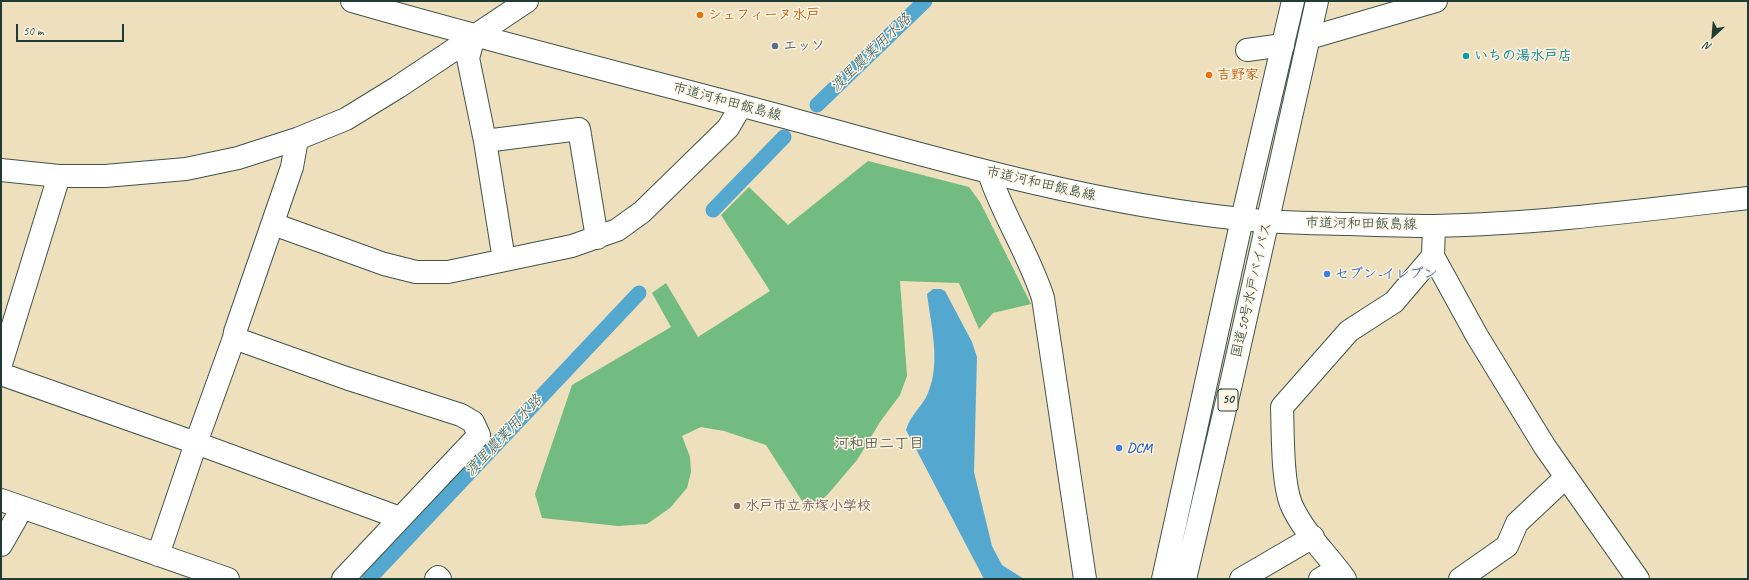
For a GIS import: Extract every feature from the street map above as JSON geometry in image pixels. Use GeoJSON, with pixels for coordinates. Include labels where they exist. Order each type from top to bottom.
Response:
{"type":"FeatureCollection","features":[{"type":"Feature","properties":{"kind":"main road","name":"市道河和田飯島線"},"geometry":{"type":"LineString","coordinates":[[352,1],[474,36],[989,173],[1132,204],[1242,219],[1268,221],[1323,224],[1434,226],[1526,221],[1595,215],[1748,198]]}},
{"type":"Feature","properties":{"kind":"main road"},"geometry":{"type":"LineString","coordinates":[[1,170],[59,176],[105,176],[186,169],[238,158],[297,139],[346,119],[398,87],[527,1]]}},
{"type":"Feature","properties":{"kind":"main road","name":"国道50号水戸バイパス"},"geometry":{"type":"LineString","coordinates":[[1163,579],[1242,219],[1293,1]]}},
{"type":"Feature","properties":{"kind":"main road","name":"国道50号水戸バイパス"},"geometry":{"type":"LineString","coordinates":[[1185,579],[1268,221],[1317,1]]}},
{"type":"Feature","properties":{"kind":"main road"},"geometry":{"type":"LineString","coordinates":[[1309,38],[1436,1]]}},
{"type":"Feature","properties":{"kind":"main road"},"geometry":{"type":"LineString","coordinates":[[474,36],[468,58],[485,141],[504,260]]}},
{"type":"Feature","properties":{"kind":"main road"},"geometry":{"type":"LineString","coordinates":[[1247,50],[1283,44]]}},
{"type":"Feature","properties":{"kind":"main road"},"geometry":{"type":"LineString","coordinates":[[273,224],[384,264],[416,272],[448,272],[572,246],[617,230],[642,212],[728,128],[741,106]]}},
{"type":"Feature","properties":{"kind":"main road"},"geometry":{"type":"LineString","coordinates":[[485,141],[579,130],[597,238]]}},
{"type":"Feature","properties":{"kind":"main road"},"geometry":{"type":"LineString","coordinates":[[158,555],[273,224],[292,167],[297,139]]}},
{"type":"Feature","properties":{"kind":"main road"},"geometry":{"type":"LineString","coordinates":[[989,173],[994,189],[1038,280],[1043,298],[1085,579]]}},
{"type":"Feature","properties":{"kind":"main road"},"geometry":{"type":"LineString","coordinates":[[1,364],[59,176]]}},
{"type":"Feature","properties":{"kind":"main road"},"geometry":{"type":"LineString","coordinates":[[1434,226],[1433,256],[1477,336],[1565,478],[1638,579]]}},
{"type":"Feature","properties":{"kind":"main road"},"geometry":{"type":"LineString","coordinates":[[1334,576],[1313,537],[1301,522],[1291,504],[1286,487],[1282,407],[1349,331],[1394,302],[1433,256]]}},
{"type":"Feature","properties":{"kind":"main road"},"geometry":{"type":"LineString","coordinates":[[234,338],[346,378],[461,415],[473,422],[479,435],[343,579]]}},
{"type":"Feature","properties":{"kind":"main road"},"geometry":{"type":"LineString","coordinates":[[1,374],[196,443],[400,518]]}},
{"type":"Feature","properties":{"kind":"main road"},"geometry":{"type":"LineString","coordinates":[[1460,579],[1507,546],[1517,523],[1565,478]]}},
{"type":"Feature","properties":{"kind":"main road"},"geometry":{"type":"LineString","coordinates":[[1,500],[228,579]]}},
{"type":"Feature","properties":{"kind":"main road"},"geometry":{"type":"LineString","coordinates":[[1,545],[22,508]]}},
{"type":"Feature","properties":{"kind":"main road"},"geometry":{"type":"LineString","coordinates":[[1241,579],[1313,537]]}},
{"type":"Feature","properties":{"kind":"main road"},"geometry":{"type":"LineString","coordinates":[[436,579],[438,577],[440,579]]}},
{"type":"Feature","properties":{"kind":"green space"},"geometry":{"type":"Polygon","coordinates":[[[868,161],[969,187],[980,202],[1031,304],[993,313],[979,329],[959,283],[900,281],[907,376],[900,395],[880,422],[857,460],[828,494],[816,505],[804,504],[766,445],[724,431],[701,427],[682,436],[690,457],[691,472],[687,488],[670,508],[647,524],[618,526],[542,518],[535,494],[572,385],[671,327],[652,293],[666,283],[698,337],[770,291],[721,215],[749,187],[788,225],[868,161]]]}},
{"type":"Feature","properties":{"kind":"water"},"geometry":{"type":"Polygon","coordinates":[[[933,289],[941,289],[945,291],[972,342],[977,357],[974,472],[992,546],[1002,565],[1024,579],[984,579],[906,430],[910,420],[926,398],[932,381],[934,369],[934,344],[927,294],[933,289]]]}},
{"type":"Feature","properties":{"kind":"waterway","name":"渡里農業用水路"},"geometry":{"type":"LineString","coordinates":[[817,105],[925,1]]}},
{"type":"Feature","properties":{"kind":"waterway","name":"渡里農業用水路"},"geometry":{"type":"LineString","coordinates":[[713,210],[784,137]]}},
{"type":"Feature","properties":{"kind":"waterway","name":"渡里農業用水路"},"geometry":{"type":"LineString","coordinates":[[369,579],[639,293]]}},
{"type":"Feature","properties":{"kind":"place","name":"シェフィーヌ水戸"},"geometry":{"type":"Point","coordinates":[700,15]}},
{"type":"Feature","properties":{"kind":"place","name":"エッソ"},"geometry":{"type":"Point","coordinates":[775,46]}},
{"type":"Feature","properties":{"kind":"place","name":"いちの湯水戸店"},"geometry":{"type":"Point","coordinates":[1466,56]}},
{"type":"Feature","properties":{"kind":"place","name":"吉野家"},"geometry":{"type":"Point","coordinates":[1209,75]}},
{"type":"Feature","properties":{"kind":"place","name":"セブン-イレブン"},"geometry":{"type":"Point","coordinates":[1327,274]}},
{"type":"Feature","properties":{"kind":"place","name":"DCM"},"geometry":{"type":"Point","coordinates":[1119,448]}},
{"type":"Feature","properties":{"kind":"place","name":"水戸市立赤塚小学校"},"geometry":{"type":"Point","coordinates":[737,506]}},
{"type":"Feature","properties":{"kind":"district","name":"河和田二丁目"},"geometry":{"type":"Point","coordinates":[879,444]}}]}
